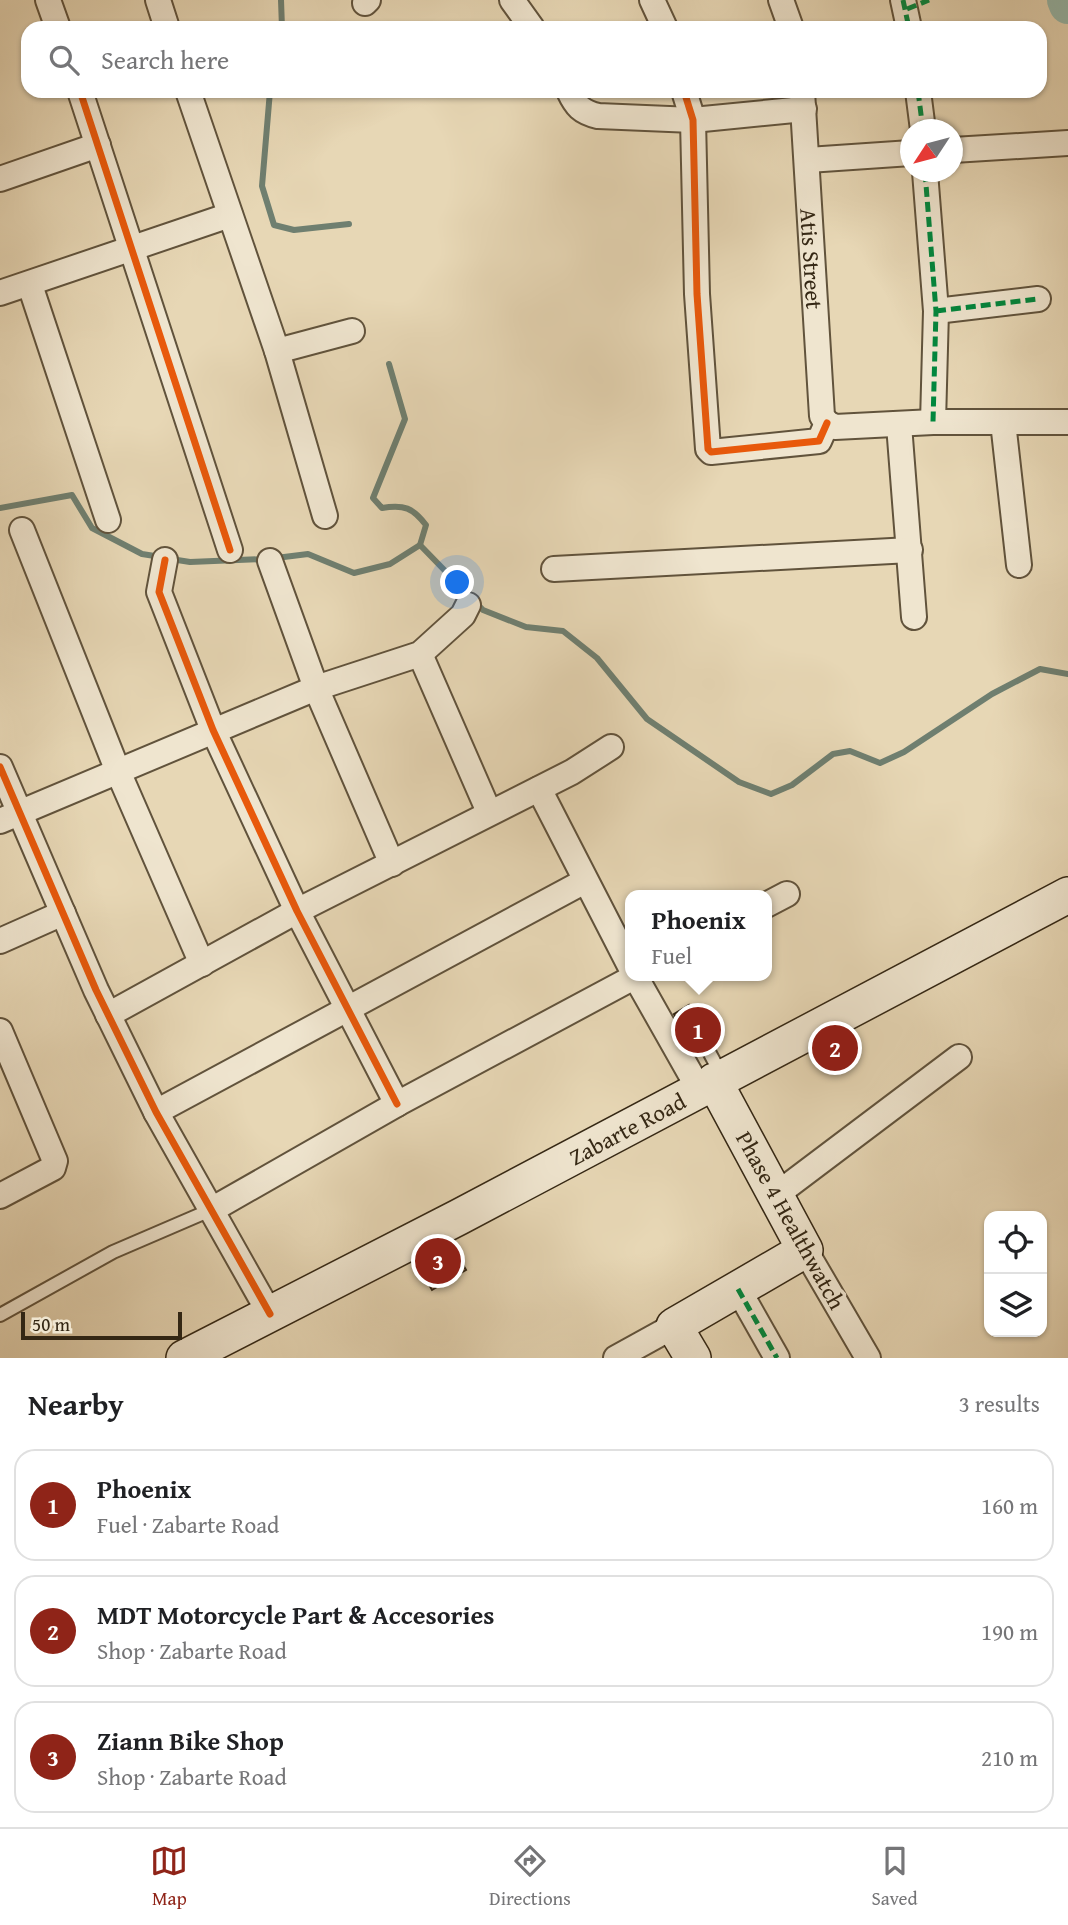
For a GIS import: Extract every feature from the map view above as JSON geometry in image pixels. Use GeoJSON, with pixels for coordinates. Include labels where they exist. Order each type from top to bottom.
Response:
{"type":"FeatureCollection","features":[{"type":"Feature","properties":{"kind":"main road","name":"Zabarte Road"},"geometry":{"type":"LineString","coordinates":[[184,1358],[270,1314],[711,1073],[1068,895]]}},
{"type":"Feature","properties":{"kind":"main road","name":"Phase 4 Healthwatch"},"geometry":{"type":"LineString","coordinates":[[711,1073],[805,1250]]}},
{"type":"Feature","properties":{"kind":"main road"},"geometry":{"type":"LineString","coordinates":[[693,1358],[674,1326],[805,1250]]}},
{"type":"Feature","properties":{"kind":"street"},"geometry":{"type":"LineString","coordinates":[[48,0],[56,21]]}},
{"type":"Feature","properties":{"kind":"street"},"geometry":{"type":"LineString","coordinates":[[158,0],[165,21]]}},
{"type":"Feature","properties":{"kind":"street"},"geometry":{"type":"LineString","coordinates":[[512,0],[527,21]]}},
{"type":"Feature","properties":{"kind":"street"},"geometry":{"type":"LineString","coordinates":[[652,0],[662,21]]}},
{"type":"Feature","properties":{"kind":"street"},"geometry":{"type":"LineString","coordinates":[[781,0],[788,21]]}},
{"type":"Feature","properties":{"kind":"street"},"geometry":{"type":"LineString","coordinates":[[82,98],[230,551]]}},
{"type":"Feature","properties":{"kind":"street"},"geometry":{"type":"LineString","coordinates":[[190,98],[277,351],[325,516]]}},
{"type":"Feature","properties":{"kind":"street"},"geometry":{"type":"LineString","coordinates":[[572,98],[576,106],[585,113],[693,120],[803,100]]}},
{"type":"Feature","properties":{"kind":"street"},"geometry":{"type":"LineString","coordinates":[[686,98],[693,120],[697,294],[708,449],[711,452],[819,441],[827,424],[835,427],[933,422],[1068,422]]}},
{"type":"Feature","properties":{"kind":"street"},"geometry":{"type":"LineString","coordinates":[[919,98],[922,119]]}},
{"type":"Feature","properties":{"kind":"street","name":"Atis Street"},"geometry":{"type":"LineString","coordinates":[[803,100],[822,416],[827,424]]}},
{"type":"Feature","properties":{"kind":"street"},"geometry":{"type":"LineString","coordinates":[[963,149],[1068,144]]}},
{"type":"Feature","properties":{"kind":"street"},"geometry":{"type":"LineString","coordinates":[[0,179],[98,145]]}},
{"type":"Feature","properties":{"kind":"street"},"geometry":{"type":"LineString","coordinates":[[808,160],[900,154]]}},
{"type":"Feature","properties":{"kind":"street"},"geometry":{"type":"LineString","coordinates":[[926,182],[936,311],[933,422]]}},
{"type":"Feature","properties":{"kind":"street"},"geometry":{"type":"LineString","coordinates":[[0,293],[230,215]]}},
{"type":"Feature","properties":{"kind":"street"},"geometry":{"type":"LineString","coordinates":[[30,285],[108,520]]}},
{"type":"Feature","properties":{"kind":"street"},"geometry":{"type":"LineString","coordinates":[[936,311],[1038,299]]}},
{"type":"Feature","properties":{"kind":"street"},"geometry":{"type":"LineString","coordinates":[[277,351],[352,331]]}},
{"type":"Feature","properties":{"kind":"street"},"geometry":{"type":"LineString","coordinates":[[1003,422],[1019,565]]}},
{"type":"Feature","properties":{"kind":"street"},"geometry":{"type":"LineString","coordinates":[[899,425],[914,617]]}},
{"type":"Feature","properties":{"kind":"street"},"geometry":{"type":"LineString","coordinates":[[22,530],[117,769],[202,964]]}},
{"type":"Feature","properties":{"kind":"street"},"geometry":{"type":"LineString","coordinates":[[554,569],[910,550]]}},
{"type":"Feature","properties":{"kind":"street"},"geometry":{"type":"LineString","coordinates":[[164,560],[159,592],[213,730],[297,911],[397,1104]]}},
{"type":"Feature","properties":{"kind":"street"},"geometry":{"type":"LineString","coordinates":[[270,561],[316,688],[392,864]]}},
{"type":"Feature","properties":{"kind":"street"},"geometry":{"type":"LineString","coordinates":[[11,816],[117,769],[316,688],[420,654],[463,615],[468,606]]}},
{"type":"Feature","properties":{"kind":"street"},"geometry":{"type":"LineString","coordinates":[[420,654],[489,813]]}},
{"type":"Feature","properties":{"kind":"street"},"geometry":{"type":"LineString","coordinates":[[108,1016],[297,911],[539,789],[611,747]]}},
{"type":"Feature","properties":{"kind":"street"},"geometry":{"type":"LineString","coordinates":[[0,767],[11,816],[63,913],[108,1016],[156,1112],[270,1314]]}},
{"type":"Feature","properties":{"kind":"street"},"geometry":{"type":"LineString","coordinates":[[539,789],[625,957]]}},
{"type":"Feature","properties":{"kind":"street"},"geometry":{"type":"LineString","coordinates":[[156,1112],[585,881]]}},
{"type":"Feature","properties":{"kind":"street"},"geometry":{"type":"LineString","coordinates":[[0,941],[63,913]]}},
{"type":"Feature","properties":{"kind":"street"},"geometry":{"type":"LineString","coordinates":[[213,1209],[397,1104],[627,981]]}},
{"type":"Feature","properties":{"kind":"street"},"geometry":{"type":"LineString","coordinates":[[639,981],[676,1034],[711,1073]]}},
{"type":"Feature","properties":{"kind":"street"},"geometry":{"type":"LineString","coordinates":[[0,1031],[55,1161],[53,1168],[0,1196]]}},
{"type":"Feature","properties":{"kind":"street"},"geometry":{"type":"LineString","coordinates":[[776,1195],[959,1057]]}},
{"type":"Feature","properties":{"kind":"street","name":"Phase 4 Healthwatch"},"geometry":{"type":"LineString","coordinates":[[805,1250],[868,1358]]}},
{"type":"Feature","properties":{"kind":"street"},"geometry":{"type":"LineString","coordinates":[[738,1289],[777,1358]]}},
{"type":"Feature","properties":{"kind":"street"},"geometry":{"type":"LineString","coordinates":[[616,1358],[674,1326]]}},
{"type":"Feature","properties":{"kind":"lane"},"geometry":{"type":"LineString","coordinates":[[0,1315],[113,1252],[213,1209]]}},
{"type":"Feature","properties":{"kind":"building"},"geometry":{"type":"Polygon","coordinates":[[[689,1005],[709,1040],[700,1043],[696,1054],[674,1014],[689,1005]]]}},
{"type":"Feature","properties":{"kind":"building"},"geometry":{"type":"Polygon","coordinates":[[[451,1244],[466,1270],[432,1290],[417,1264],[451,1244]]]}},
{"type":"Feature","properties":{"kind":"waterway"},"geometry":{"type":"LineString","coordinates":[[281,0],[282,21]]}},
{"type":"Feature","properties":{"kind":"waterway"},"geometry":{"type":"LineString","coordinates":[[1066,0],[1068,5]]}},
{"type":"Feature","properties":{"kind":"waterway"},"geometry":{"type":"LineString","coordinates":[[269,98],[262,186],[274,225],[294,230],[349,224]]}},
{"type":"Feature","properties":{"kind":"waterway"},"geometry":{"type":"LineString","coordinates":[[276,558],[308,554],[354,573],[390,564],[420,545],[426,525],[417,515],[402,507],[382,508],[373,498],[405,419],[389,364]]}},
{"type":"Feature","properties":{"kind":"waterway"},"geometry":{"type":"LineString","coordinates":[[0,508],[72,495],[92,528],[142,554],[161,557]]}},
{"type":"Feature","properties":{"kind":"waterway"},"geometry":{"type":"LineString","coordinates":[[420,545],[483,610],[526,627],[563,631],[597,658],[647,719],[739,782],[771,794],[792,785],[833,754],[850,751],[880,763],[904,752],[992,694],[1040,669],[1068,674]]}},
{"type":"Feature","properties":{"kind":"waterway"},"geometry":{"type":"LineString","coordinates":[[171,559],[190,562],[265,559]]}},
{"type":"Feature","properties":{"kind":"marked path"},"geometry":{"type":"LineString","coordinates":[[903,0],[908,21]]}},
{"type":"Feature","properties":{"kind":"marked path"},"geometry":{"type":"LineString","coordinates":[[907,9],[929,0]]}},
{"type":"Feature","properties":{"kind":"marked path"},"geometry":{"type":"LineString","coordinates":[[919,98],[922,119]]}},
{"type":"Feature","properties":{"kind":"marked path"},"geometry":{"type":"LineString","coordinates":[[926,182],[936,311],[933,422]]}},
{"type":"Feature","properties":{"kind":"marked path"},"geometry":{"type":"LineString","coordinates":[[936,311],[1038,299]]}},
{"type":"Feature","properties":{"kind":"marked path"},"geometry":{"type":"LineString","coordinates":[[738,1289],[777,1358]]}},
{"type":"Feature","properties":{"kind":"cycle path"},"geometry":{"type":"LineString","coordinates":[[82,98],[230,550]]}},
{"type":"Feature","properties":{"kind":"cycle path"},"geometry":{"type":"LineString","coordinates":[[686,98],[693,120],[697,294],[708,449],[711,452],[819,441],[827,423]]}},
{"type":"Feature","properties":{"kind":"cycle path"},"geometry":{"type":"LineString","coordinates":[[165,560],[159,592],[213,730],[297,911],[397,1104]]}},
{"type":"Feature","properties":{"kind":"cycle path"},"geometry":{"type":"LineString","coordinates":[[0,767],[96,990],[156,1112],[270,1314]]}},
{"type":"Feature","properties":{"kind":"place","name":"Phoenix"},"geometry":{"type":"Point","coordinates":[698,1030]}},
{"type":"Feature","properties":{"kind":"place","name":"MDT Motorcycle Part & Accesories"},"geometry":{"type":"Point","coordinates":[835,1048]}},
{"type":"Feature","properties":{"kind":"place","name":"Ziann Bike Shop"},"geometry":{"type":"Point","coordinates":[438,1261]}}]}
